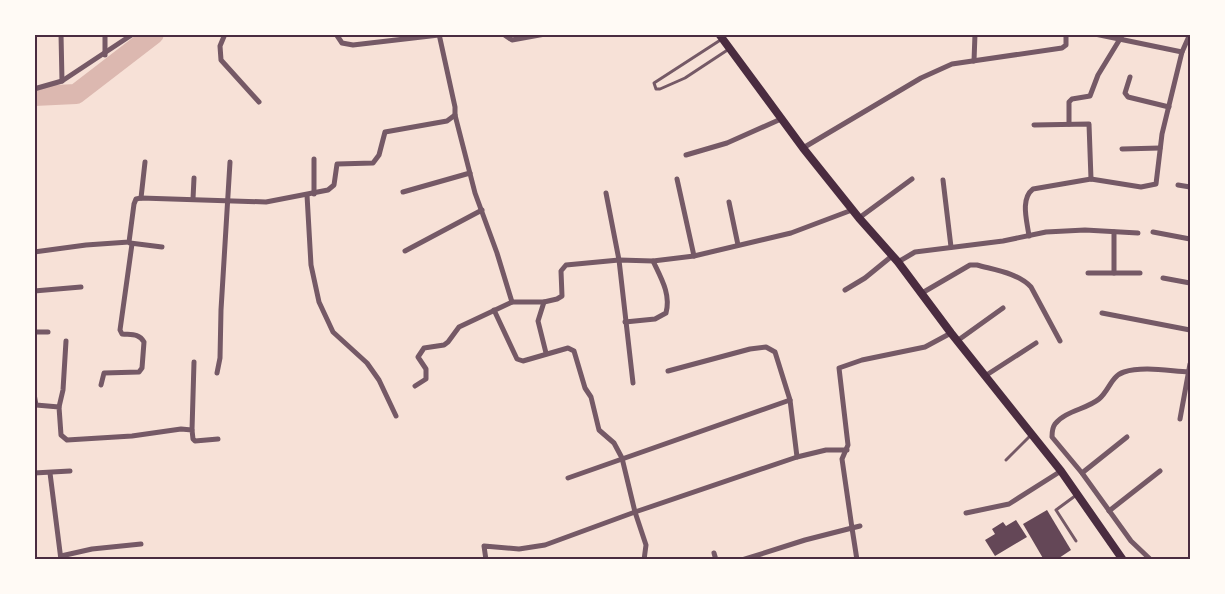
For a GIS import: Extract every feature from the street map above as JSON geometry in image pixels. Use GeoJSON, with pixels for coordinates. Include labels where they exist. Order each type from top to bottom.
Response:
{"type":"FeatureCollection","features":[{"type":"Feature","properties":{"kind":"main road"},"geometry":{"type":"LineString","coordinates":[[720,37],[802,148],[898,262],[957,341],[1033,434],[1123,560]]}},
{"type":"Feature","properties":{"kind":"street"},"geometry":{"type":"LineString","coordinates":[[61,34],[62,81]]}},
{"type":"Feature","properties":{"kind":"street"},"geometry":{"type":"LineString","coordinates":[[105,34],[105,55]]}},
{"type":"Feature","properties":{"kind":"street"},"geometry":{"type":"LineString","coordinates":[[34,89],[62,81],[134,34]]}},
{"type":"Feature","properties":{"kind":"street"},"geometry":{"type":"LineString","coordinates":[[225,34],[220,46],[221,60],[259,102]]}},
{"type":"Feature","properties":{"kind":"street"},"geometry":{"type":"LineString","coordinates":[[336,34],[342,43],[352,45],[439,35],[455,115],[470,173],[512,302]]}},
{"type":"Feature","properties":{"kind":"street"},"geometry":{"type":"LineString","coordinates":[[506,36],[512,40],[546,34]]}},
{"type":"Feature","properties":{"kind":"street"},"geometry":{"type":"LineString","coordinates":[[974,61],[975,34]]}},
{"type":"Feature","properties":{"kind":"street"},"geometry":{"type":"LineString","coordinates":[[802,148],[921,78],[952,64],[1062,48],[1066,45],[1066,34]]}},
{"type":"Feature","properties":{"kind":"street"},"geometry":{"type":"LineString","coordinates":[[1095,34],[1122,37],[1182,52]]}},
{"type":"Feature","properties":{"kind":"street"},"geometry":{"type":"LineString","coordinates":[[1029,236],[1025,200],[1027,193],[1034,189],[1091,179],[1133,186],[1154,185],[1157,182],[1160,148],[1169,107],[1182,52],[1190,34]]}},
{"type":"Feature","properties":{"kind":"street"},"geometry":{"type":"LineString","coordinates":[[1069,124],[1070,102],[1072,99],[1092,94],[1098,75],[1122,37]]}},
{"type":"Feature","properties":{"kind":"street"},"geometry":{"type":"LineString","coordinates":[[1130,77],[1126,96],[1169,107]]}},
{"type":"Feature","properties":{"kind":"street"},"geometry":{"type":"LineString","coordinates":[[102,385],[104,373],[139,372],[142,368],[144,342],[142,338],[122,334],[120,330],[136,199],[266,201],[332,189],[336,164],[373,163],[379,155],[385,132],[447,121],[455,115]]}},
{"type":"Feature","properties":{"kind":"street"},"geometry":{"type":"LineString","coordinates":[[686,155],[727,143],[782,119]]}},
{"type":"Feature","properties":{"kind":"street"},"geometry":{"type":"LineString","coordinates":[[1034,125],[1089,124],[1091,127],[1091,179]]}},
{"type":"Feature","properties":{"kind":"street"},"geometry":{"type":"LineString","coordinates":[[1122,149],[1160,148]]}},
{"type":"Feature","properties":{"kind":"street"},"geometry":{"type":"LineString","coordinates":[[314,159],[310,266],[319,302],[333,332],[367,363],[379,380],[396,416]]}},
{"type":"Feature","properties":{"kind":"street"},"geometry":{"type":"LineString","coordinates":[[141,198],[145,162]]}},
{"type":"Feature","properties":{"kind":"street"},"geometry":{"type":"LineString","coordinates":[[217,373],[220,358],[230,162]]}},
{"type":"Feature","properties":{"kind":"street"},"geometry":{"type":"LineString","coordinates":[[403,192],[470,173]]}},
{"type":"Feature","properties":{"kind":"street"},"geometry":{"type":"LineString","coordinates":[[193,199],[194,178]]}},
{"type":"Feature","properties":{"kind":"street"},"geometry":{"type":"LineString","coordinates":[[676,179],[694,256]]}},
{"type":"Feature","properties":{"kind":"street"},"geometry":{"type":"LineString","coordinates":[[859,218],[912,179]]}},
{"type":"Feature","properties":{"kind":"street"},"geometry":{"type":"LineString","coordinates":[[943,180],[951,247]]}},
{"type":"Feature","properties":{"kind":"street"},"geometry":{"type":"LineString","coordinates":[[1178,185],[1191,186]]}},
{"type":"Feature","properties":{"kind":"street"},"geometry":{"type":"LineString","coordinates":[[606,193],[619,260],[633,383]]}},
{"type":"Feature","properties":{"kind":"street"},"geometry":{"type":"LineString","coordinates":[[729,202],[738,245]]}},
{"type":"Feature","properties":{"kind":"street"},"geometry":{"type":"LineString","coordinates":[[405,251],[482,210]]}},
{"type":"Feature","properties":{"kind":"street"},"geometry":{"type":"LineString","coordinates":[[415,386],[426,378],[426,369],[418,357],[424,348],[444,345],[459,327],[512,302],[544,302],[557,299],[562,296],[561,271],[566,265],[619,260],[653,261],[694,256],[792,233],[852,210]]}},
{"type":"Feature","properties":{"kind":"street"},"geometry":{"type":"LineString","coordinates":[[898,262],[915,252],[1003,241],[1046,232],[1085,230],[1138,233]]}},
{"type":"Feature","properties":{"kind":"street"},"geometry":{"type":"LineString","coordinates":[[1114,232],[1114,273]]}},
{"type":"Feature","properties":{"kind":"street"},"geometry":{"type":"LineString","coordinates":[[1153,232],[1191,239]]}},
{"type":"Feature","properties":{"kind":"street"},"geometry":{"type":"LineString","coordinates":[[34,252],[86,245],[130,243],[162,247]]}},
{"type":"Feature","properties":{"kind":"street"},"geometry":{"type":"LineString","coordinates":[[845,290],[866,278],[891,256]]}},
{"type":"Feature","properties":{"kind":"street"},"geometry":{"type":"LineString","coordinates":[[625,322],[655,319],[666,313],[668,306],[666,290],[653,261]]}},
{"type":"Feature","properties":{"kind":"street"},"geometry":{"type":"LineString","coordinates":[[922,293],[970,265],[977,265],[1025,280],[1060,341]]}},
{"type":"Feature","properties":{"kind":"street"},"geometry":{"type":"LineString","coordinates":[[1088,273],[1140,273]]}},
{"type":"Feature","properties":{"kind":"street"},"geometry":{"type":"LineString","coordinates":[[1163,278],[1191,284]]}},
{"type":"Feature","properties":{"kind":"street"},"geometry":{"type":"LineString","coordinates":[[34,291],[81,287]]}},
{"type":"Feature","properties":{"kind":"street"},"geometry":{"type":"LineString","coordinates":[[544,302],[538,321],[546,353]]}},
{"type":"Feature","properties":{"kind":"street"},"geometry":{"type":"LineString","coordinates":[[957,341],[1003,308]]}},
{"type":"Feature","properties":{"kind":"street"},"geometry":{"type":"LineString","coordinates":[[494,310],[516,358],[523,361],[568,348],[574,351],[585,388],[591,397],[599,430],[614,443],[622,458],[635,512],[646,545],[644,560]]}},
{"type":"Feature","properties":{"kind":"street"},"geometry":{"type":"LineString","coordinates":[[1102,313],[1191,330]]}},
{"type":"Feature","properties":{"kind":"street"},"geometry":{"type":"LineString","coordinates":[[34,332],[48,332]]}},
{"type":"Feature","properties":{"kind":"street"},"geometry":{"type":"LineString","coordinates":[[857,560],[842,459],[848,445],[839,368],[862,360],[925,347],[951,333]]}},
{"type":"Feature","properties":{"kind":"street"},"geometry":{"type":"LineString","coordinates":[[66,341],[63,392],[59,407],[61,435],[67,440],[192,429]]}},
{"type":"Feature","properties":{"kind":"street"},"geometry":{"type":"LineString","coordinates":[[986,376],[1036,343]]}},
{"type":"Feature","properties":{"kind":"street"},"geometry":{"type":"LineString","coordinates":[[668,371],[766,347],[775,352],[790,400],[797,457]]}},
{"type":"Feature","properties":{"kind":"street"},"geometry":{"type":"LineString","coordinates":[[194,362],[193,439],[195,441],[218,438]]}},
{"type":"Feature","properties":{"kind":"street"},"geometry":{"type":"LineString","coordinates":[[1180,418],[1191,364]]}},
{"type":"Feature","properties":{"kind":"street"},"geometry":{"type":"LineString","coordinates":[[1151,560],[1131,541],[1082,473],[1052,437],[1052,430],[1055,423],[1098,400],[1114,377],[1121,373],[1134,370],[1189,372]]}},
{"type":"Feature","properties":{"kind":"street"},"geometry":{"type":"LineString","coordinates":[[34,394],[36,405],[59,407]]}},
{"type":"Feature","properties":{"kind":"street"},"geometry":{"type":"LineString","coordinates":[[568,478],[790,400]]}},
{"type":"Feature","properties":{"kind":"street"},"geometry":{"type":"LineString","coordinates":[[1082,473],[1127,437]]}},
{"type":"Feature","properties":{"kind":"street"},"geometry":{"type":"LineString","coordinates":[[486,560],[484,546],[519,549],[545,545],[797,457],[825,450],[847,450]]}},
{"type":"Feature","properties":{"kind":"street"},"geometry":{"type":"LineString","coordinates":[[34,473],[70,471]]}},
{"type":"Feature","properties":{"kind":"street"},"geometry":{"type":"LineString","coordinates":[[966,513],[1009,504],[1061,471]]}},
{"type":"Feature","properties":{"kind":"street"},"geometry":{"type":"LineString","coordinates":[[1109,511],[1160,471]]}},
{"type":"Feature","properties":{"kind":"street"},"geometry":{"type":"LineString","coordinates":[[50,473],[61,558],[92,549],[141,544]]}},
{"type":"Feature","properties":{"kind":"street"},"geometry":{"type":"LineString","coordinates":[[742,560],[860,526]]}},
{"type":"Feature","properties":{"kind":"street"},"geometry":{"type":"LineString","coordinates":[[764,552],[767,560]]}},
{"type":"Feature","properties":{"kind":"street"},"geometry":{"type":"LineString","coordinates":[[714,553],[716,560]]}},
{"type":"Feature","properties":{"kind":"lane"},"geometry":{"type":"LineString","coordinates":[[720,37],[654,82],[656,89],[685,78],[729,49]]}},
{"type":"Feature","properties":{"kind":"lane"},"geometry":{"type":"LineString","coordinates":[[1006,460],[1033,434]]}},
{"type":"Feature","properties":{"kind":"lane"},"geometry":{"type":"LineString","coordinates":[[1076,541],[1056,510],[1078,494]]}},
{"type":"Feature","properties":{"kind":"building"},"geometry":{"type":"Polygon","coordinates":[[[1047,510],[1071,550],[1056,560],[1044,560],[1023,524],[1047,510]]]}},
{"type":"Feature","properties":{"kind":"building"},"geometry":{"type":"Polygon","coordinates":[[[1016,520],[1027,537],[995,556],[985,540],[995,534],[992,529],[1003,522],[1006,526],[1016,520]]]}},
{"type":"Feature","properties":{"kind":"waterway"},"geometry":{"type":"LineString","coordinates":[[34,96],[76,94],[154,34]]}}]}
